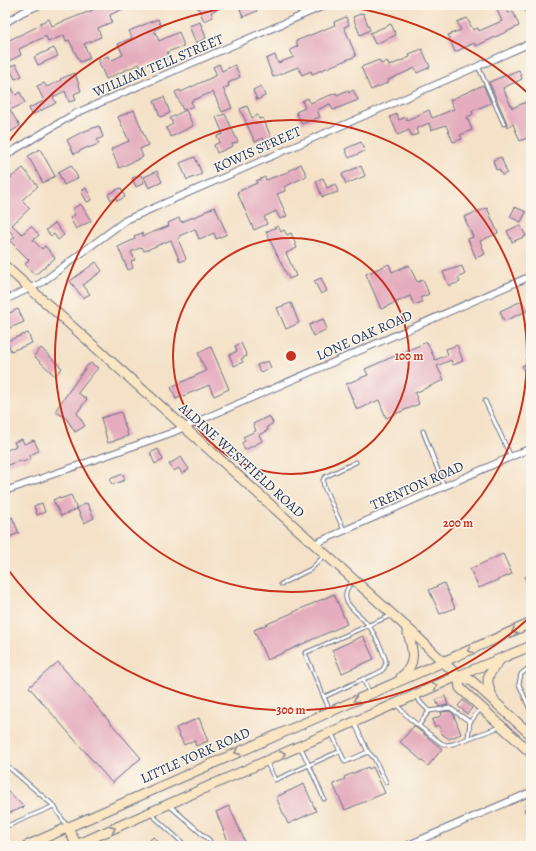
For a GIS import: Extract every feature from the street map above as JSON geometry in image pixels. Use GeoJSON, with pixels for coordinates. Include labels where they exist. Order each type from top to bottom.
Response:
{"type":"FeatureCollection","features":[{"type":"Feature","properties":{"kind":"main road"},"geometry":{"type":"LineString","coordinates":[[528,5],[531,12]]}},
{"type":"Feature","properties":{"kind":"main road","name":"ALDINE WESTFIELD ROAD"},"geometry":{"type":"LineString","coordinates":[[5,266],[406,626],[458,676],[472,681],[531,735]]}},
{"type":"Feature","properties":{"kind":"main road","name":"LITTLE YORK ROAD"},"geometry":{"type":"LineString","coordinates":[[26,846],[531,623]]}},
{"type":"Feature","properties":{"kind":"main road"},"geometry":{"type":"LineString","coordinates":[[392,684],[408,672],[412,662],[412,646],[406,626]]}},
{"type":"Feature","properties":{"kind":"main road"},"geometry":{"type":"LineString","coordinates":[[67,827],[76,846],[417,694],[531,646]]}},
{"type":"Feature","properties":{"kind":"main road"},"geometry":{"type":"LineString","coordinates":[[496,703],[487,686],[488,678],[493,668],[502,658]]}},
{"type":"Feature","properties":{"kind":"main road","name":"ALDINE WESTFIELD ROAD"},"geometry":{"type":"LineString","coordinates":[[458,676],[460,688],[531,753]]}},
{"type":"Feature","properties":{"kind":"street"},"geometry":{"type":"LineString","coordinates":[[5,23],[23,12],[40,5]]}},
{"type":"Feature","properties":{"kind":"street","name":"WILLIAM TELL STREET"},"geometry":{"type":"LineString","coordinates":[[5,158],[11,152],[74,114],[326,5]]}},
{"type":"Feature","properties":{"kind":"street","name":"KOWIS STREET"},"geometry":{"type":"LineString","coordinates":[[5,300],[41,283],[126,220],[531,43]]}},
{"type":"Feature","properties":{"kind":"street","name":"LONE OAK ROAD"},"geometry":{"type":"LineString","coordinates":[[5,491],[185,426],[531,276]]}},
{"type":"Feature","properties":{"kind":"street","name":"TRENTON ROAD"},"geometry":{"type":"LineString","coordinates":[[314,544],[531,448]]}},
{"type":"Feature","properties":{"kind":"street"},"geometry":{"type":"LineString","coordinates":[[406,846],[531,792]]}},
{"type":"Feature","properties":{"kind":"lane"},"geometry":{"type":"LineString","coordinates":[[478,66],[504,124]]}},
{"type":"Feature","properties":{"kind":"lane"},"geometry":{"type":"LineString","coordinates":[[485,401],[511,457]]}},
{"type":"Feature","properties":{"kind":"lane"},"geometry":{"type":"LineString","coordinates":[[423,431],[444,486]]}},
{"type":"Feature","properties":{"kind":"lane"},"geometry":{"type":"LineString","coordinates":[[344,530],[324,487],[324,480],[325,477],[356,462]]}},
{"type":"Feature","properties":{"kind":"lane"},"geometry":{"type":"LineString","coordinates":[[280,584],[317,565],[325,554]]}},
{"type":"Feature","properties":{"kind":"lane"},"geometry":{"type":"LineString","coordinates":[[527,578],[531,588]]}},
{"type":"Feature","properties":{"kind":"lane"},"geometry":{"type":"LineString","coordinates":[[324,697],[382,672],[385,666],[385,657],[369,625],[345,599],[346,590],[353,579]]}},
{"type":"Feature","properties":{"kind":"lane"},"geometry":{"type":"LineString","coordinates":[[330,711],[304,653],[393,615]]}},
{"type":"Feature","properties":{"kind":"lane"},"geometry":{"type":"LineString","coordinates":[[531,666],[521,674],[519,684],[531,712]]}},
{"type":"Feature","properties":{"kind":"lane"},"geometry":{"type":"LineString","coordinates":[[363,679],[370,694]]}},
{"type":"Feature","properties":{"kind":"lane"},"geometry":{"type":"LineString","coordinates":[[417,694],[420,702],[429,711]]}},
{"type":"Feature","properties":{"kind":"lane"},"geometry":{"type":"LineString","coordinates":[[398,703],[401,710],[418,725],[441,743],[446,745],[489,732],[502,726]]}},
{"type":"Feature","properties":{"kind":"lane"},"geometry":{"type":"LineString","coordinates":[[418,725],[429,711],[450,708],[470,722]]}},
{"type":"Feature","properties":{"kind":"lane"},"geometry":{"type":"LineString","coordinates":[[468,738],[470,722],[482,708]]}},
{"type":"Feature","properties":{"kind":"lane"},"geometry":{"type":"LineString","coordinates":[[354,722],[368,752],[374,758],[386,782]]}},
{"type":"Feature","properties":{"kind":"lane"},"geometry":{"type":"LineString","coordinates":[[331,732],[345,762],[368,752]]}},
{"type":"Feature","properties":{"kind":"lane"},"geometry":{"type":"LineString","coordinates":[[300,746],[324,799]]}},
{"type":"Feature","properties":{"kind":"lane"},"geometry":{"type":"LineString","coordinates":[[266,761],[275,780],[340,751]]}},
{"type":"Feature","properties":{"kind":"lane"},"geometry":{"type":"LineString","coordinates":[[5,764],[54,806],[67,827]]}},
{"type":"Feature","properties":{"kind":"lane"},"geometry":{"type":"LineString","coordinates":[[168,804],[210,841]]}},
{"type":"Feature","properties":{"kind":"lane"},"geometry":{"type":"LineString","coordinates":[[5,827],[54,806]]}},
{"type":"Feature","properties":{"kind":"lane"},"geometry":{"type":"LineString","coordinates":[[149,813],[186,846]]}},
{"type":"Feature","properties":{"kind":"building"},"geometry":{"type":"Polygon","coordinates":[[[91,5],[131,5],[110,15],[112,22],[98,28],[101,37],[84,44],[90,58],[80,62],[69,40],[66,41],[64,35],[48,42],[46,36],[19,49],[21,55],[9,61],[5,53],[5,42],[41,25],[40,23],[49,19],[52,26],[93,10],[91,5]]]}},
{"type":"Feature","properties":{"kind":"building"},"geometry":{"type":"Polygon","coordinates":[[[197,5],[215,5],[217,10],[211,12],[213,17],[204,21],[197,5]]]}},
{"type":"Feature","properties":{"kind":"building"},"geometry":{"type":"Polygon","coordinates":[[[243,5],[255,5],[257,11],[243,17],[240,9],[244,7],[243,5]]]}},
{"type":"Feature","properties":{"kind":"building"},"geometry":{"type":"Polygon","coordinates":[[[505,7],[508,13],[513,11],[519,26],[476,46],[474,43],[455,52],[448,35],[461,30],[457,22],[467,18],[473,30],[478,28],[479,31],[502,21],[497,10],[505,7]]]}},
{"type":"Feature","properties":{"kind":"building"},"geometry":{"type":"Polygon","coordinates":[[[363,13],[370,30],[360,35],[353,17],[363,13]]]}},
{"type":"Feature","properties":{"kind":"building"},"geometry":{"type":"Polygon","coordinates":[[[346,17],[349,25],[344,27],[356,56],[312,74],[311,71],[302,75],[298,67],[273,77],[266,59],[275,55],[278,63],[294,57],[290,50],[298,46],[296,41],[335,25],[334,22],[346,17]]]}},
{"type":"Feature","properties":{"kind":"building"},"geometry":{"type":"Polygon","coordinates":[[[158,19],[161,27],[154,30],[159,41],[179,32],[184,46],[167,52],[169,57],[157,62],[156,60],[140,67],[139,64],[106,79],[98,60],[108,56],[110,61],[123,55],[118,44],[132,38],[129,31],[158,19]]]}},
{"type":"Feature","properties":{"kind":"building"},"geometry":{"type":"Polygon","coordinates":[[[200,22],[206,38],[196,43],[189,26],[200,22]]]}},
{"type":"Feature","properties":{"kind":"building"},"geometry":{"type":"Polygon","coordinates":[[[391,24],[396,35],[375,44],[370,33],[391,24]]]}},
{"type":"Feature","properties":{"kind":"building"},"geometry":{"type":"Polygon","coordinates":[[[54,48],[58,56],[38,65],[34,57],[54,48]]]}},
{"type":"Feature","properties":{"kind":"building"},"geometry":{"type":"Polygon","coordinates":[[[422,49],[430,67],[417,73],[415,68],[388,80],[389,82],[371,90],[361,67],[379,60],[381,64],[387,61],[389,66],[410,57],[409,54],[422,49]]]}},
{"type":"Feature","properties":{"kind":"building"},"geometry":{"type":"Polygon","coordinates":[[[16,64],[22,76],[15,79],[9,67],[16,64]]]}},
{"type":"Feature","properties":{"kind":"building"},"geometry":{"type":"Polygon","coordinates":[[[219,64],[222,71],[235,65],[240,77],[228,83],[229,86],[223,88],[232,108],[222,112],[213,92],[191,101],[193,106],[183,110],[175,92],[180,90],[181,92],[217,75],[213,67],[219,64]]]}},
{"type":"Feature","properties":{"kind":"building"},"geometry":{"type":"Polygon","coordinates":[[[519,70],[522,79],[503,88],[512,108],[531,100],[531,136],[520,141],[513,124],[507,127],[507,123],[489,82],[519,70]]]}},
{"type":"Feature","properties":{"kind":"building"},"geometry":{"type":"Polygon","coordinates":[[[75,73],[81,91],[74,94],[76,100],[69,102],[65,91],[53,97],[56,103],[32,115],[29,108],[44,101],[37,86],[44,83],[47,87],[61,80],[60,79],[75,73]]]}},
{"type":"Feature","properties":{"kind":"building"},"geometry":{"type":"Polygon","coordinates":[[[483,85],[491,103],[472,111],[473,114],[467,117],[472,130],[460,135],[462,139],[453,142],[446,125],[431,130],[429,123],[416,129],[418,134],[412,136],[409,130],[398,135],[390,117],[397,114],[399,120],[406,117],[407,120],[429,110],[432,118],[454,109],[450,100],[483,85]]]}},
{"type":"Feature","properties":{"kind":"building"},"geometry":{"type":"Polygon","coordinates":[[[261,86],[265,96],[257,100],[253,90],[261,86]]]}},
{"type":"Feature","properties":{"kind":"building"},"geometry":{"type":"Polygon","coordinates":[[[11,87],[16,95],[20,92],[25,103],[10,110],[20,126],[7,134],[5,130],[5,102],[7,105],[10,103],[5,94],[5,90],[11,87]]]}},
{"type":"Feature","properties":{"kind":"building"},"geometry":{"type":"Polygon","coordinates":[[[348,90],[349,93],[353,90],[358,100],[333,110],[330,104],[317,110],[320,117],[302,124],[296,112],[305,108],[302,101],[308,98],[310,103],[348,90]]]}},
{"type":"Feature","properties":{"kind":"building"},"geometry":{"type":"Polygon","coordinates":[[[164,97],[170,113],[160,117],[154,101],[164,97]]]}},
{"type":"Feature","properties":{"kind":"building"},"geometry":{"type":"Polygon","coordinates":[[[247,106],[252,118],[258,115],[259,119],[263,118],[273,142],[266,145],[263,138],[255,142],[240,109],[247,106]]]}},
{"type":"Feature","properties":{"kind":"building"},"geometry":{"type":"Polygon","coordinates":[[[134,110],[148,145],[140,149],[143,157],[119,168],[111,149],[129,141],[118,117],[134,110]]]}},
{"type":"Feature","properties":{"kind":"building"},"geometry":{"type":"Polygon","coordinates":[[[186,110],[193,126],[171,137],[166,128],[173,124],[170,118],[186,110]]]}},
{"type":"Feature","properties":{"kind":"building"},"geometry":{"type":"Polygon","coordinates":[[[225,114],[238,142],[232,144],[233,146],[217,153],[214,145],[220,142],[217,136],[223,134],[216,117],[225,114]]]}},
{"type":"Feature","properties":{"kind":"building"},"geometry":{"type":"Polygon","coordinates":[[[99,126],[103,137],[97,140],[99,144],[88,147],[74,154],[67,140],[82,132],[99,126]]]}},
{"type":"Feature","properties":{"kind":"building"},"geometry":{"type":"Polygon","coordinates":[[[361,142],[365,151],[349,158],[345,149],[361,142]]]}},
{"type":"Feature","properties":{"kind":"building"},"geometry":{"type":"Polygon","coordinates":[[[40,149],[55,176],[43,183],[28,156],[40,149]]]}},
{"type":"Feature","properties":{"kind":"building"},"geometry":{"type":"Polygon","coordinates":[[[195,157],[202,174],[187,180],[180,163],[195,157]]]}},
{"type":"Feature","properties":{"kind":"building"},"geometry":{"type":"Polygon","coordinates":[[[501,157],[507,173],[502,175],[499,169],[496,170],[493,160],[501,157]]]}},
{"type":"Feature","properties":{"kind":"building"},"geometry":{"type":"Polygon","coordinates":[[[301,164],[307,176],[284,187],[285,191],[277,194],[287,216],[280,219],[276,211],[264,217],[267,224],[254,230],[237,192],[257,183],[256,181],[265,177],[266,180],[290,171],[301,164]]]}},
{"type":"Feature","properties":{"kind":"building"},"geometry":{"type":"Polygon","coordinates":[[[71,165],[78,178],[64,185],[58,172],[71,165]]]}},
{"type":"Feature","properties":{"kind":"building"},"geometry":{"type":"Polygon","coordinates":[[[361,166],[365,176],[346,184],[342,174],[361,166]]]}},
{"type":"Feature","properties":{"kind":"building"},"geometry":{"type":"Polygon","coordinates":[[[23,168],[38,186],[22,200],[30,208],[12,225],[22,234],[31,226],[39,235],[33,240],[42,249],[45,246],[55,258],[35,275],[25,264],[29,260],[10,241],[15,237],[8,229],[5,231],[5,175],[9,179],[23,168]]]}},
{"type":"Feature","properties":{"kind":"building"},"geometry":{"type":"Polygon","coordinates":[[[157,171],[162,182],[149,188],[144,177],[157,171]]]}},
{"type":"Feature","properties":{"kind":"building"},"geometry":{"type":"Polygon","coordinates":[[[141,175],[144,183],[136,187],[132,178],[141,175]]]}},
{"type":"Feature","properties":{"kind":"building"},"geometry":{"type":"Polygon","coordinates":[[[323,178],[327,188],[335,184],[338,192],[322,197],[316,181],[323,178]]]}},
{"type":"Feature","properties":{"kind":"building"},"geometry":{"type":"Polygon","coordinates":[[[86,188],[92,200],[87,202],[81,191],[86,188]]]}},
{"type":"Feature","properties":{"kind":"building"},"geometry":{"type":"Polygon","coordinates":[[[121,188],[125,197],[117,201],[116,198],[111,200],[108,194],[121,188]]]}},
{"type":"Feature","properties":{"kind":"building"},"geometry":{"type":"Polygon","coordinates":[[[81,204],[91,221],[76,229],[70,218],[75,215],[72,209],[81,204]]]}},
{"type":"Feature","properties":{"kind":"building"},"geometry":{"type":"Polygon","coordinates":[[[215,207],[227,234],[216,239],[214,233],[199,239],[195,229],[179,236],[180,238],[178,239],[186,259],[180,262],[171,240],[144,251],[142,247],[131,252],[135,260],[131,261],[133,268],[128,270],[118,247],[135,239],[134,236],[142,233],[143,236],[169,226],[168,223],[179,218],[181,222],[215,207]]]}},
{"type":"Feature","properties":{"kind":"building"},"geometry":{"type":"Polygon","coordinates":[[[515,207],[526,212],[521,222],[510,217],[515,207]]]}},
{"type":"Feature","properties":{"kind":"building"},"geometry":{"type":"Polygon","coordinates":[[[487,208],[498,233],[480,241],[485,254],[476,258],[468,239],[473,237],[464,217],[487,208]]]}},
{"type":"Feature","properties":{"kind":"building"},"geometry":{"type":"Polygon","coordinates":[[[55,223],[64,235],[58,240],[54,234],[51,236],[46,230],[55,223]]]}},
{"type":"Feature","properties":{"kind":"building"},"geometry":{"type":"Polygon","coordinates":[[[520,225],[526,236],[512,242],[507,231],[520,225]]]}},
{"type":"Feature","properties":{"kind":"building"},"geometry":{"type":"Polygon","coordinates":[[[278,226],[281,232],[284,230],[287,235],[291,233],[297,248],[286,253],[296,276],[289,279],[266,232],[278,226]]]}},
{"type":"Feature","properties":{"kind":"building"},"geometry":{"type":"Polygon","coordinates":[[[96,262],[102,271],[83,285],[90,294],[83,298],[70,281],[96,262]]]}},
{"type":"Feature","properties":{"kind":"building"},"geometry":{"type":"Polygon","coordinates":[[[389,264],[392,272],[409,265],[417,282],[423,280],[429,294],[420,298],[422,302],[414,305],[410,296],[381,309],[366,274],[389,264]]]}},
{"type":"Feature","properties":{"kind":"building"},"geometry":{"type":"Polygon","coordinates":[[[462,266],[465,274],[458,278],[460,282],[449,286],[443,272],[462,266]]]}},
{"type":"Feature","properties":{"kind":"building"},"geometry":{"type":"Polygon","coordinates":[[[321,278],[327,291],[321,294],[314,281],[321,278]]]}},
{"type":"Feature","properties":{"kind":"building"},"geometry":{"type":"Polygon","coordinates":[[[522,301],[527,311],[504,321],[500,311],[522,301]]]}},
{"type":"Feature","properties":{"kind":"building"},"geometry":{"type":"Polygon","coordinates":[[[291,303],[299,323],[286,329],[277,308],[291,303]]]}},
{"type":"Feature","properties":{"kind":"building"},"geometry":{"type":"Polygon","coordinates":[[[18,309],[24,322],[5,330],[5,315],[18,309]]]}},
{"type":"Feature","properties":{"kind":"building"},"geometry":{"type":"Polygon","coordinates":[[[323,319],[327,329],[313,336],[309,325],[323,319]]]}},
{"type":"Feature","properties":{"kind":"building"},"geometry":{"type":"Polygon","coordinates":[[[28,333],[32,343],[11,351],[7,341],[28,333]]]}},
{"type":"Feature","properties":{"kind":"building"},"geometry":{"type":"Polygon","coordinates":[[[427,342],[435,360],[448,355],[446,349],[457,345],[463,361],[453,365],[451,360],[437,366],[444,380],[415,393],[419,404],[386,418],[379,400],[357,410],[346,384],[368,375],[365,369],[427,342]]]}},
{"type":"Feature","properties":{"kind":"building"},"geometry":{"type":"Polygon","coordinates":[[[241,343],[247,356],[241,359],[243,362],[234,366],[229,355],[237,351],[235,346],[241,343]]]}},
{"type":"Feature","properties":{"kind":"building"},"geometry":{"type":"Polygon","coordinates":[[[211,347],[229,389],[214,396],[209,385],[176,399],[171,387],[206,371],[198,353],[211,347]]]}},
{"type":"Feature","properties":{"kind":"building"},"geometry":{"type":"Polygon","coordinates":[[[41,348],[62,368],[55,376],[34,356],[41,348]]]}},
{"type":"Feature","properties":{"kind":"building"},"geometry":{"type":"Polygon","coordinates":[[[268,361],[271,368],[260,372],[257,365],[268,361]]]}},
{"type":"Feature","properties":{"kind":"building"},"geometry":{"type":"Polygon","coordinates":[[[531,362],[531,385],[522,366],[531,362]]]}},
{"type":"Feature","properties":{"kind":"building"},"geometry":{"type":"Polygon","coordinates":[[[91,363],[98,368],[78,393],[87,399],[77,413],[85,426],[75,432],[66,418],[55,411],[87,366],[91,363]]]}},
{"type":"Feature","properties":{"kind":"building"},"geometry":{"type":"Polygon","coordinates":[[[121,412],[128,436],[108,443],[101,418],[121,412]]]}},
{"type":"Feature","properties":{"kind":"building"},"geometry":{"type":"Polygon","coordinates":[[[269,416],[273,423],[267,427],[268,430],[259,435],[262,441],[245,450],[242,443],[245,441],[243,437],[256,431],[253,424],[269,416]]]}},
{"type":"Feature","properties":{"kind":"building"},"geometry":{"type":"Polygon","coordinates":[[[22,439],[24,444],[34,440],[39,451],[30,455],[31,458],[23,462],[22,460],[5,466],[5,451],[16,446],[14,442],[22,439]]]}},
{"type":"Feature","properties":{"kind":"building"},"geometry":{"type":"Polygon","coordinates":[[[158,449],[163,460],[155,464],[150,453],[158,449]]]}},
{"type":"Feature","properties":{"kind":"building"},"geometry":{"type":"Polygon","coordinates":[[[181,457],[189,469],[182,474],[179,468],[174,471],[169,464],[181,457]]]}},
{"type":"Feature","properties":{"kind":"building"},"geometry":{"type":"Polygon","coordinates":[[[123,474],[125,480],[112,485],[110,479],[123,474]]]}},
{"type":"Feature","properties":{"kind":"building"},"geometry":{"type":"Polygon","coordinates":[[[71,495],[77,509],[61,516],[53,500],[59,497],[60,499],[71,495]]]}},
{"type":"Feature","properties":{"kind":"building"},"geometry":{"type":"Polygon","coordinates":[[[42,503],[45,512],[37,515],[34,506],[42,503]]]}},
{"type":"Feature","properties":{"kind":"building"},"geometry":{"type":"Polygon","coordinates":[[[87,503],[94,518],[84,523],[77,508],[87,503]]]}},
{"type":"Feature","properties":{"kind":"building"},"geometry":{"type":"Polygon","coordinates":[[[12,517],[19,533],[7,538],[5,534],[5,520],[12,517]]]}},
{"type":"Feature","properties":{"kind":"building"},"geometry":{"type":"Polygon","coordinates":[[[503,554],[512,574],[479,588],[470,569],[503,554]]]}},
{"type":"Feature","properties":{"kind":"building"},"geometry":{"type":"Polygon","coordinates":[[[444,583],[455,608],[440,614],[429,590],[444,583]]]}},
{"type":"Feature","properties":{"kind":"building"},"geometry":{"type":"Polygon","coordinates":[[[334,594],[347,624],[267,660],[254,630],[334,594]]]}},
{"type":"Feature","properties":{"kind":"building"},"geometry":{"type":"Polygon","coordinates":[[[363,636],[374,659],[342,673],[332,650],[363,636]]]}},
{"type":"Feature","properties":{"kind":"building"},"geometry":{"type":"Polygon","coordinates":[[[58,662],[141,758],[112,783],[29,687],[58,662]]]}},
{"type":"Feature","properties":{"kind":"building"},"geometry":{"type":"Polygon","coordinates":[[[445,696],[448,705],[439,707],[436,700],[445,696]]]}},
{"type":"Feature","properties":{"kind":"building"},"geometry":{"type":"Polygon","coordinates":[[[463,700],[472,708],[467,714],[458,706],[463,700]]]}},
{"type":"Feature","properties":{"kind":"building"},"geometry":{"type":"Polygon","coordinates":[[[449,711],[453,713],[461,734],[449,739],[442,734],[439,725],[435,727],[432,720],[442,715],[441,712],[449,711]]]}},
{"type":"Feature","properties":{"kind":"building"},"geometry":{"type":"Polygon","coordinates":[[[199,718],[208,741],[196,746],[194,740],[184,745],[176,728],[199,718]]]}},
{"type":"Feature","properties":{"kind":"building"},"geometry":{"type":"Polygon","coordinates":[[[414,726],[442,749],[428,766],[400,742],[414,726]]]}},
{"type":"Feature","properties":{"kind":"building"},"geometry":{"type":"Polygon","coordinates":[[[368,767],[369,769],[373,767],[385,793],[345,810],[333,784],[345,779],[344,777],[368,767]]]}},
{"type":"Feature","properties":{"kind":"building"},"geometry":{"type":"Polygon","coordinates":[[[304,784],[316,811],[288,824],[276,797],[304,784]]]}},
{"type":"Feature","properties":{"kind":"building"},"geometry":{"type":"Polygon","coordinates":[[[5,789],[24,807],[5,815],[5,789]]]}},
{"type":"Feature","properties":{"kind":"building"},"geometry":{"type":"Polygon","coordinates":[[[229,806],[247,846],[230,846],[216,812],[229,806]]]}},
{"type":"Feature","properties":{"kind":"building"},"geometry":{"type":"Polygon","coordinates":[[[531,806],[531,827],[524,809],[531,806]]]}},
{"type":"Feature","properties":{"kind":"building"},"geometry":{"type":"Polygon","coordinates":[[[153,837],[163,846],[145,846],[153,837]]]}}]}
